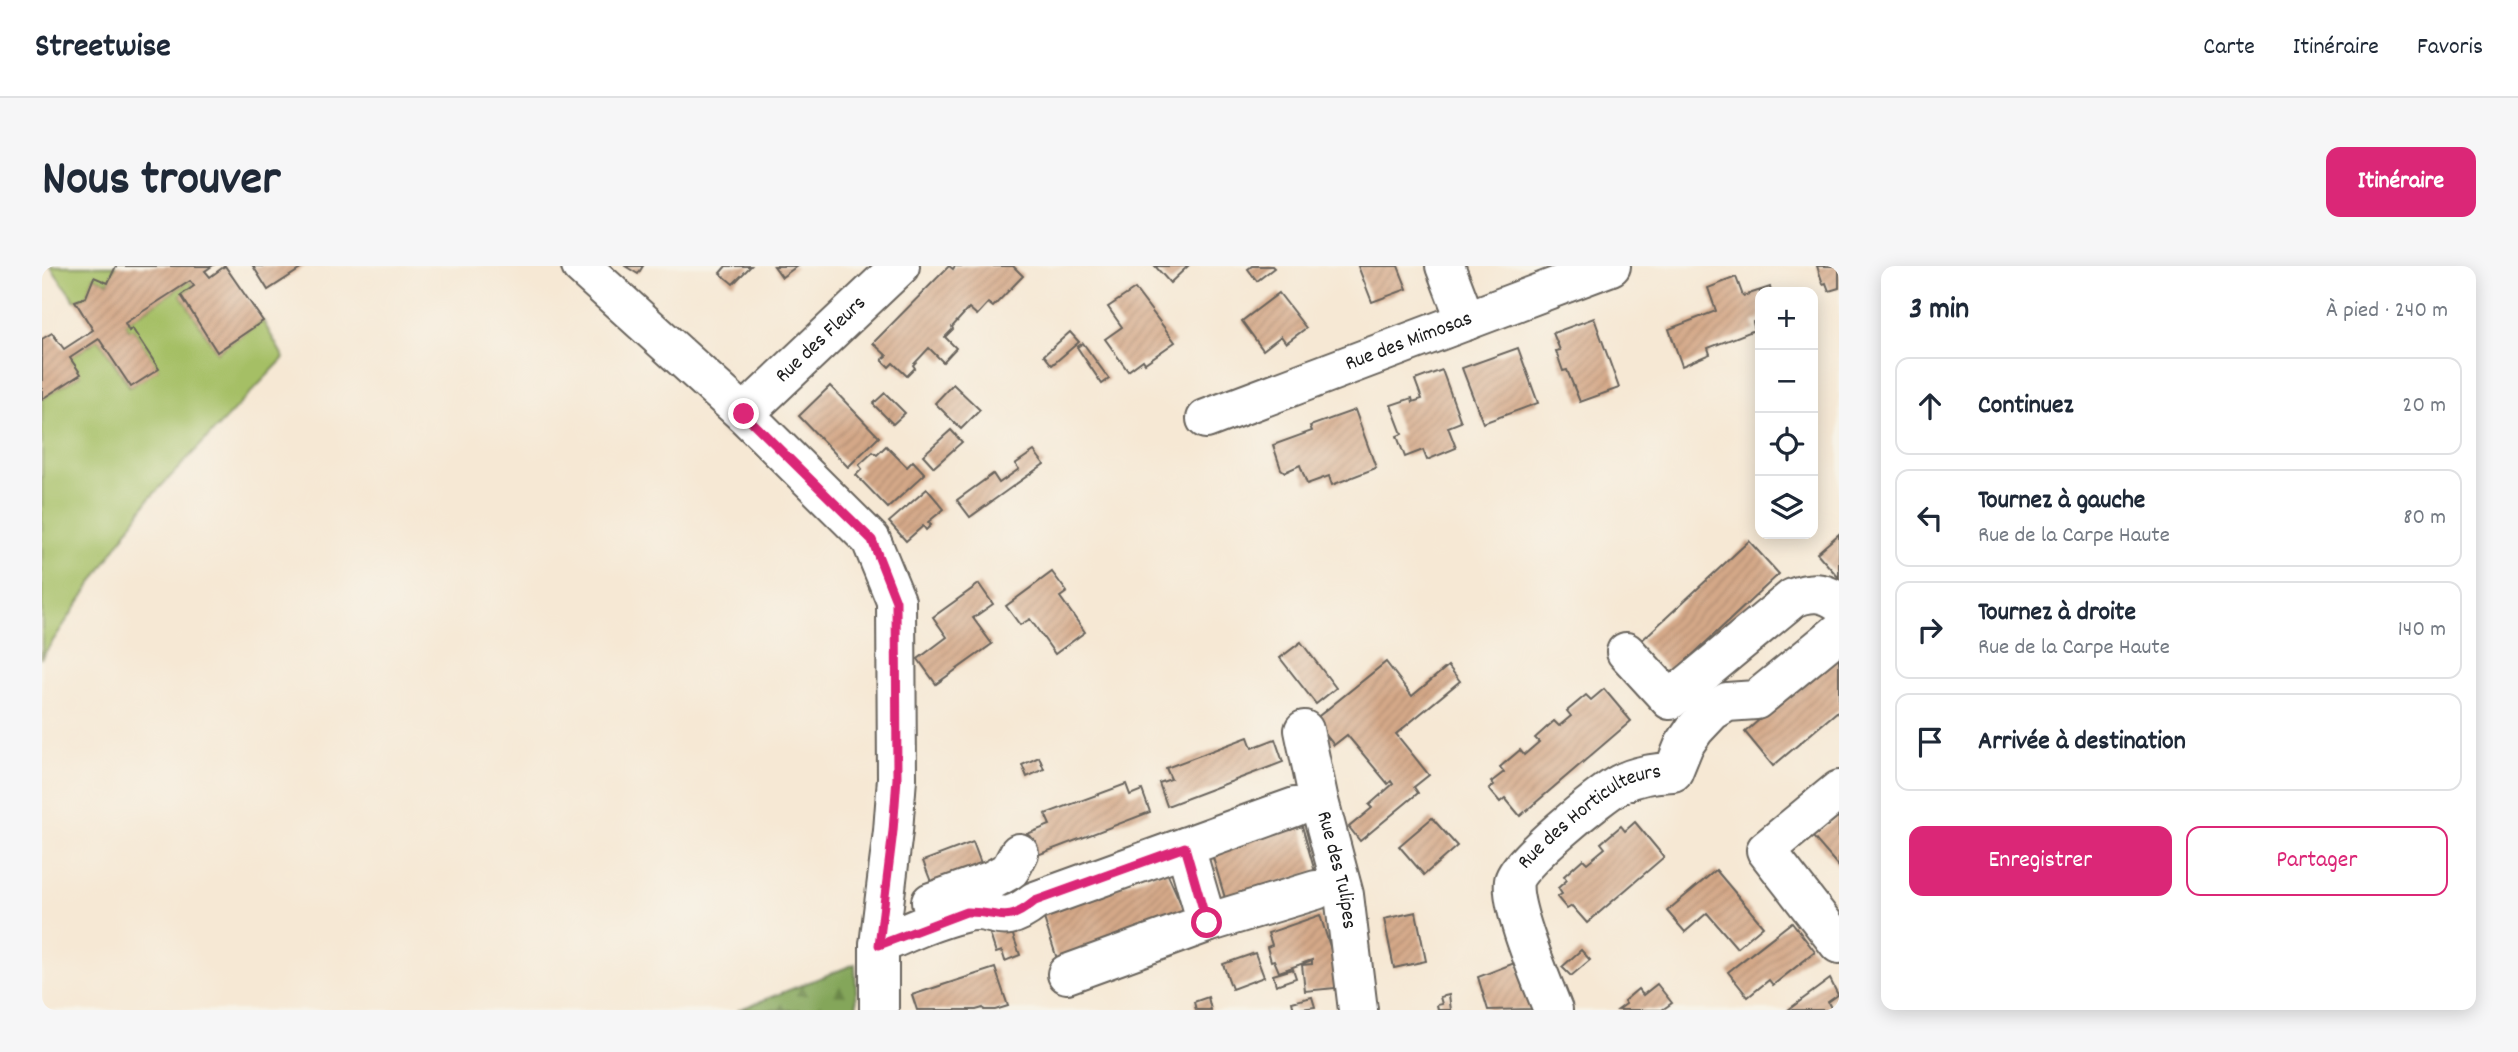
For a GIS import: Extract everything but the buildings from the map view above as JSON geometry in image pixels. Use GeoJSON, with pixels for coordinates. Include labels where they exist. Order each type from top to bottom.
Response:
{"type":"FeatureCollection","features":[{"type":"Feature","properties":{"kind":"street"},"geometry":{"type":"LineString","coordinates":[[581,266],[744,414],[872,540],[896,601],[897,778],[881,932],[879,1010]]}},
{"type":"Feature","properties":{"kind":"street","name":"Rue des Fleurs"},"geometry":{"type":"LineString","coordinates":[[744,414],[859,308],[900,266]]}},
{"type":"Feature","properties":{"kind":"street"},"geometry":{"type":"LineString","coordinates":[[1445,266],[1466,321]]}},
{"type":"Feature","properties":{"kind":"street","name":"Rue des Mimosas"},"geometry":{"type":"LineString","coordinates":[[1206,419],[1611,266]]}},
{"type":"Feature","properties":{"kind":"street"},"geometry":{"type":"LineString","coordinates":[[1626,652],[1670,700],[1793,597],[1810,591],[1832,597],[1839,602]]}},
{"type":"Feature","properties":{"kind":"street","name":"Rue des Horticulteurs"},"geometry":{"type":"LineString","coordinates":[[1553,1010],[1517,912],[1513,892],[1514,878],[1534,853],[1618,784],[1645,774],[1672,772],[1684,745],[1712,711],[1727,702],[1756,700],[1839,632]]}},
{"type":"Feature","properties":{"kind":"street","name":"Rue des Tulipes"},"geometry":{"type":"LineString","coordinates":[[1304,730],[1319,801],[1344,895],[1358,1010]]}},
{"type":"Feature","properties":{"kind":"street"},"geometry":{"type":"LineString","coordinates":[[1839,790],[1766,850],[1839,944]]}},
{"type":"Feature","properties":{"kind":"street"},"geometry":{"type":"LineString","coordinates":[[881,932],[966,912],[981,911],[1005,917],[1020,914],[1035,901],[1294,807]]}},
{"type":"Feature","properties":{"kind":"street"},"geometry":{"type":"LineString","coordinates":[[1185,847],[1207,923]]}},
{"type":"Feature","properties":{"kind":"street"},"geometry":{"type":"LineString","coordinates":[[881,932],[1010,870],[1019,853]]}},
{"type":"Feature","properties":{"kind":"street"},"geometry":{"type":"LineString","coordinates":[[1067,974],[1207,923],[1316,890]]}},
{"type":"Feature","properties":{"kind":"green space"},"geometry":{"type":"Polygon","coordinates":[[[50,266],[116,266],[108,283],[94,277],[86,297],[75,301],[50,266]]]}},
{"type":"Feature","properties":{"kind":"green space"},"geometry":{"type":"Polygon","coordinates":[[[190,281],[194,286],[181,295],[217,352],[263,321],[284,358],[148,500],[42,657],[42,399],[80,375],[70,358],[99,339],[130,387],[158,369],[133,329],[129,331],[125,323],[190,281]]]}},
{"type":"Feature","properties":{"kind":"green space"},"geometry":{"type":"Polygon","coordinates":[[[855,964],[857,1010],[738,1010],[855,964]]]}},
{"type":"Feature","properties":{"kind":"route"},"geometry":{"type":"LineString","coordinates":[[744,414],[872,540],[896,601],[897,778],[879,945],[966,912],[981,911],[1005,917],[1020,914],[1035,901],[1185,847],[1207,923]]}}]}
